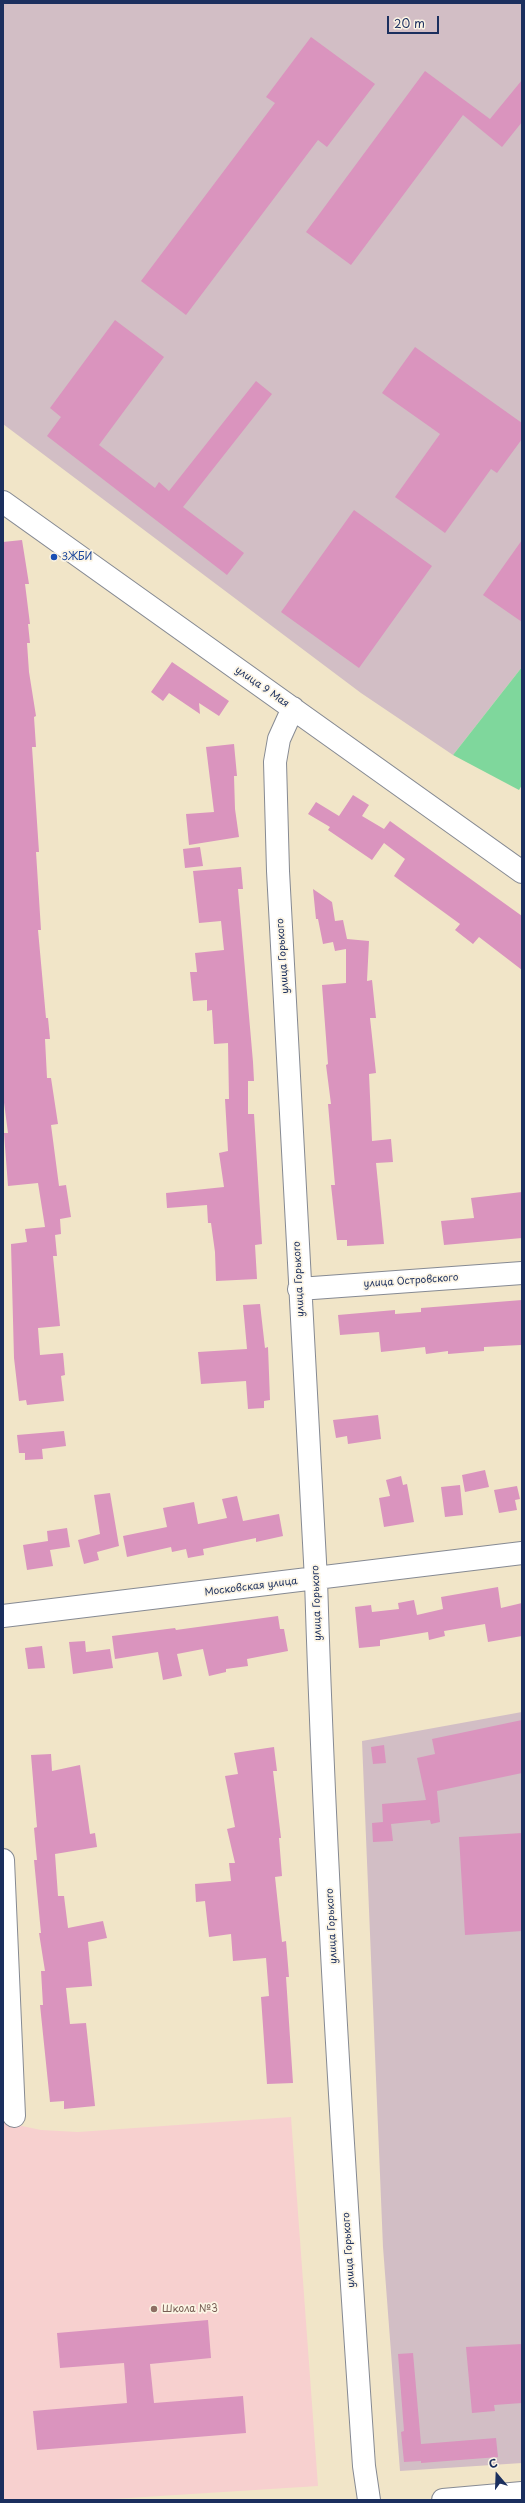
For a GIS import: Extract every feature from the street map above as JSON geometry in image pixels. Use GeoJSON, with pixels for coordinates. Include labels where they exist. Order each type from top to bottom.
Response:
{"type":"FeatureCollection","features":[{"type":"Feature","properties":{"kind":"street","name":"улица 9 Мая"},"geometry":{"type":"LineString","coordinates":[[3,502],[522,872]]}},
{"type":"Feature","properties":{"kind":"street","name":"улица Горького"},"geometry":{"type":"LineString","coordinates":[[293,708],[279,739],[275,762],[275,786],[299,1289],[316,1580],[320,1698],[345,2180],[364,2466],[369,2500]]}},
{"type":"Feature","properties":{"kind":"street","name":"улица Островского"},"geometry":{"type":"LineString","coordinates":[[299,1289],[522,1273]]}},
{"type":"Feature","properties":{"kind":"street","name":"Московская улица"},"geometry":{"type":"LineString","coordinates":[[3,1616],[316,1580],[522,1553]]}},
{"type":"Feature","properties":{"kind":"street"},"geometry":{"type":"LineString","coordinates":[[3,1860],[14,2116]]}},
{"type":"Feature","properties":{"kind":"street"},"geometry":{"type":"LineString","coordinates":[[443,2500],[522,2493]]}},
{"type":"Feature","properties":{"kind":"shaded area"},"geometry":{"type":"Polygon","coordinates":[[[3,3],[522,3],[522,667],[453,755],[361,693],[3,424],[3,3]]]}},
{"type":"Feature","properties":{"kind":"shaded area"},"geometry":{"type":"Polygon","coordinates":[[[522,1712],[522,2463],[400,2471],[383,2247],[362,1741],[522,1712]]]}},
{"type":"Feature","properties":{"kind":"shaded area","name":"Школа №3"},"geometry":{"type":"Polygon","coordinates":[[[291,2117],[318,2486],[97,2500],[3,2500],[3,2122],[41,2130],[78,2132],[291,2117]]]}},
{"type":"Feature","properties":{"kind":"green space"},"geometry":{"type":"Polygon","coordinates":[[[522,667],[522,785],[519,790],[453,755],[522,667]]]}},
{"type":"Feature","properties":{"kind":"building"},"geometry":{"type":"Polygon","coordinates":[[[311,37],[375,84],[327,147],[318,140],[186,315],[141,281],[275,103],[266,97],[311,37]]]}},
{"type":"Feature","properties":{"kind":"building"},"geometry":{"type":"Polygon","coordinates":[[[425,71],[490,119],[522,80],[522,122],[502,147],[463,115],[351,265],[306,232],[425,71]]]}},
{"type":"Feature","properties":{"kind":"building"},"geometry":{"type":"Polygon","coordinates":[[[115,320],[164,357],[99,445],[155,488],[159,482],[169,491],[256,381],[272,394],[183,507],[244,553],[227,575],[47,436],[61,417],[50,408],[115,320]]]}},
{"type":"Feature","properties":{"kind":"building"},"geometry":{"type":"Polygon","coordinates":[[[415,347],[522,423],[522,439],[497,473],[491,469],[445,533],[395,497],[440,434],[382,393],[415,347]]]}},
{"type":"Feature","properties":{"kind":"building"},"geometry":{"type":"Polygon","coordinates":[[[354,510],[432,566],[359,668],[281,612],[354,510]]]}},
{"type":"Feature","properties":{"kind":"building"},"geometry":{"type":"Polygon","coordinates":[[[22,540],[29,584],[25,584],[30,624],[28,624],[30,643],[27,643],[29,672],[36,716],[34,717],[36,747],[32,747],[39,852],[36,852],[41,930],[38,930],[46,1018],[48,1018],[50,1039],[45,1039],[47,1078],[51,1078],[58,1124],[51,1125],[59,1186],[66,1185],[71,1217],[60,1219],[61,1234],[55,1235],[57,1256],[53,1256],[60,1326],[38,1328],[40,1355],[63,1353],[65,1375],[61,1376],[64,1401],[27,1405],[26,1400],[19,1401],[14,1358],[11,1244],[27,1242],[25,1229],[45,1227],[38,1183],[8,1186],[4,1133],[8,1133],[3,1095],[3,542],[22,540]]]}},
{"type":"Feature","properties":{"kind":"building"},"geometry":{"type":"Polygon","coordinates":[[[522,540],[522,622],[483,595],[522,540]]]}},
{"type":"Feature","properties":{"kind":"building"},"geometry":{"type":"Polygon","coordinates":[[[172,662],[229,701],[219,716],[199,703],[200,714],[169,693],[163,701],[151,692],[172,662]]]}},
{"type":"Feature","properties":{"kind":"building"},"geometry":{"type":"Polygon","coordinates":[[[234,744],[237,776],[234,776],[235,809],[239,837],[189,845],[186,814],[214,812],[206,747],[234,744]]]}},
{"type":"Feature","properties":{"kind":"building"},"geometry":{"type":"Polygon","coordinates":[[[353,795],[369,805],[362,816],[384,829],[390,821],[522,916],[522,970],[479,937],[473,944],[455,930],[460,924],[394,876],[405,859],[384,843],[372,860],[328,830],[330,827],[308,814],[316,802],[339,816],[353,795]]]}},
{"type":"Feature","properties":{"kind":"building"},"geometry":{"type":"Polygon","coordinates":[[[200,847],[203,866],[185,868],[183,849],[200,847]]]}},
{"type":"Feature","properties":{"kind":"building"},"geometry":{"type":"Polygon","coordinates":[[[241,867],[243,889],[238,889],[254,1081],[248,1081],[248,1114],[254,1114],[262,1244],[255,1245],[257,1279],[216,1281],[215,1252],[211,1223],[208,1223],[207,1205],[167,1208],[166,1193],[224,1187],[219,1153],[228,1151],[225,1099],[229,1099],[228,1043],[214,1044],[212,1010],[207,1011],[207,1000],[193,1001],[190,972],[197,972],[195,953],[224,950],[221,921],[199,923],[193,871],[241,867]]]}},
{"type":"Feature","properties":{"kind":"building"},"geometry":{"type":"Polygon","coordinates":[[[313,889],[332,902],[335,921],[343,920],[347,939],[369,941],[367,981],[372,980],[376,1018],[370,1018],[376,1073],[369,1074],[372,1141],[391,1139],[393,1162],[376,1163],[384,1244],[347,1246],[347,1240],[337,1240],[331,1185],[335,1185],[328,1104],[331,1104],[326,1065],[328,1064],[322,985],[346,983],[346,949],[335,951],[333,942],[323,944],[318,919],[316,919],[313,889]]]}},
{"type":"Feature","properties":{"kind":"building"},"geometry":{"type":"Polygon","coordinates":[[[522,1192],[522,1238],[444,1245],[441,1221],[474,1218],[471,1198],[522,1192]]]}},
{"type":"Feature","properties":{"kind":"building"},"geometry":{"type":"Polygon","coordinates":[[[522,1300],[521,1345],[484,1347],[484,1351],[448,1354],[448,1351],[426,1354],[425,1347],[381,1352],[379,1332],[340,1335],[338,1315],[395,1310],[395,1314],[421,1312],[421,1308],[522,1300]]]}},
{"type":"Feature","properties":{"kind":"building"},"geometry":{"type":"Polygon","coordinates":[[[260,1304],[265,1348],[268,1347],[270,1400],[264,1401],[264,1408],[248,1409],[246,1381],[201,1384],[198,1352],[247,1349],[243,1305],[260,1304]]]}},
{"type":"Feature","properties":{"kind":"building"},"geometry":{"type":"Polygon","coordinates":[[[378,1415],[381,1439],[348,1444],[347,1436],[336,1438],[333,1420],[378,1415]]]}},
{"type":"Feature","properties":{"kind":"building"},"geometry":{"type":"Polygon","coordinates":[[[64,1431],[66,1446],[42,1449],[43,1459],[25,1460],[25,1453],[19,1453],[17,1435],[64,1431]]]}},
{"type":"Feature","properties":{"kind":"building"},"geometry":{"type":"Polygon","coordinates":[[[485,1470],[489,1487],[465,1492],[462,1475],[485,1470]]]}},
{"type":"Feature","properties":{"kind":"building"},"geometry":{"type":"Polygon","coordinates":[[[401,1476],[403,1485],[407,1484],[414,1522],[384,1527],[379,1498],[390,1496],[386,1480],[401,1476]]]}},
{"type":"Feature","properties":{"kind":"building"},"geometry":{"type":"Polygon","coordinates":[[[460,1485],[463,1515],[445,1517],[441,1487],[460,1485]]]}},
{"type":"Feature","properties":{"kind":"building"},"geometry":{"type":"Polygon","coordinates":[[[517,1486],[520,1499],[515,1500],[517,1510],[499,1513],[494,1490],[517,1486]]]}},
{"type":"Feature","properties":{"kind":"building"},"geometry":{"type":"Polygon","coordinates":[[[110,1493],[119,1546],[97,1552],[99,1560],[84,1564],[78,1540],[100,1534],[94,1495],[110,1493]]]}},
{"type":"Feature","properties":{"kind":"building"},"geometry":{"type":"Polygon","coordinates":[[[237,1496],[243,1521],[279,1514],[283,1536],[256,1542],[256,1538],[203,1549],[204,1555],[188,1558],[186,1549],[172,1552],[171,1547],[127,1557],[123,1536],[167,1527],[163,1508],[194,1502],[198,1524],[227,1518],[222,1499],[237,1496]]]}},
{"type":"Feature","properties":{"kind":"building"},"geometry":{"type":"Polygon","coordinates":[[[67,1528],[70,1547],[50,1550],[53,1566],[27,1570],[23,1545],[48,1541],[47,1531],[67,1528]]]}},
{"type":"Feature","properties":{"kind":"building"},"geometry":{"type":"Polygon","coordinates":[[[498,1587],[501,1608],[522,1603],[522,1636],[488,1642],[485,1624],[444,1631],[445,1636],[429,1640],[428,1632],[380,1640],[380,1646],[359,1648],[355,1607],[371,1605],[372,1612],[399,1609],[398,1603],[414,1600],[417,1615],[443,1609],[441,1597],[498,1587]]]}},
{"type":"Feature","properties":{"kind":"building"},"geometry":{"type":"Polygon","coordinates":[[[278,1616],[280,1629],[284,1629],[288,1651],[247,1659],[248,1666],[226,1669],[226,1672],[209,1676],[203,1649],[177,1654],[182,1676],[163,1680],[158,1652],[115,1659],[112,1636],[175,1628],[176,1630],[278,1616]]]}},
{"type":"Feature","properties":{"kind":"building"},"geometry":{"type":"Polygon","coordinates":[[[85,1641],[86,1652],[110,1649],[113,1668],[73,1674],[69,1642],[85,1641]]]}},
{"type":"Feature","properties":{"kind":"building"},"geometry":{"type":"Polygon","coordinates":[[[42,1646],[45,1668],[28,1669],[25,1648],[42,1646]]]}},
{"type":"Feature","properties":{"kind":"building"},"geometry":{"type":"Polygon","coordinates":[[[522,1720],[522,1773],[437,1791],[440,1822],[431,1824],[430,1820],[391,1824],[393,1841],[373,1842],[372,1823],[383,1822],[382,1804],[426,1800],[417,1758],[435,1754],[432,1739],[522,1720]]]}},
{"type":"Feature","properties":{"kind":"building"},"geometry":{"type":"Polygon","coordinates":[[[384,1745],[386,1763],[373,1764],[371,1747],[384,1745]]]}},
{"type":"Feature","properties":{"kind":"building"},"geometry":{"type":"Polygon","coordinates":[[[274,1747],[277,1771],[273,1771],[281,1838],[279,1838],[282,1876],[275,1877],[282,1942],[286,1941],[289,1977],[286,1977],[293,2083],[267,2084],[261,1997],[269,1996],[266,1958],[233,1961],[231,1934],[209,1937],[205,1901],[196,1902],[195,1884],[231,1881],[229,1863],[235,1863],[227,1829],[235,1827],[225,1776],[238,1774],[234,1753],[274,1747]]]}},
{"type":"Feature","properties":{"kind":"building"},"geometry":{"type":"Polygon","coordinates":[[[51,1754],[52,1771],[80,1765],[90,1834],[95,1833],[97,1847],[55,1854],[58,1896],[64,1896],[68,1928],[103,1921],[107,1938],[88,1942],[92,1986],[66,1988],[70,2024],[86,2023],[95,2106],[64,2109],[64,2101],[50,2102],[40,2005],[43,2005],[41,1971],[45,1971],[39,1933],[41,1933],[34,1860],[37,1860],[34,1828],[37,1827],[31,1755],[51,1754]]]}},
{"type":"Feature","properties":{"kind":"building"},"geometry":{"type":"Polygon","coordinates":[[[522,1833],[522,1931],[465,1935],[459,1837],[522,1833]]]}},
{"type":"Feature","properties":{"kind":"building"},"geometry":{"type":"Polygon","coordinates":[[[208,2320],[211,2358],[150,2364],[154,2403],[243,2396],[246,2433],[37,2450],[33,2411],[127,2403],[124,2363],[60,2368],[57,2333],[208,2320]]]}},
{"type":"Feature","properties":{"kind":"building"},"geometry":{"type":"Polygon","coordinates":[[[522,2344],[522,2403],[494,2405],[495,2411],[472,2413],[466,2347],[522,2344]]]}},
{"type":"Feature","properties":{"kind":"building"},"geometry":{"type":"Polygon","coordinates":[[[413,2353],[421,2444],[496,2438],[498,2457],[421,2463],[421,2461],[404,2462],[401,2432],[404,2431],[398,2354],[413,2353]]]}},
{"type":"Feature","properties":{"kind":"place","name":"ЗЖБИ"},"geometry":{"type":"Point","coordinates":[54,557]}},
{"type":"Feature","properties":{"kind":"place","name":"Школа №3"},"geometry":{"type":"Point","coordinates":[154,2309]}}]}
